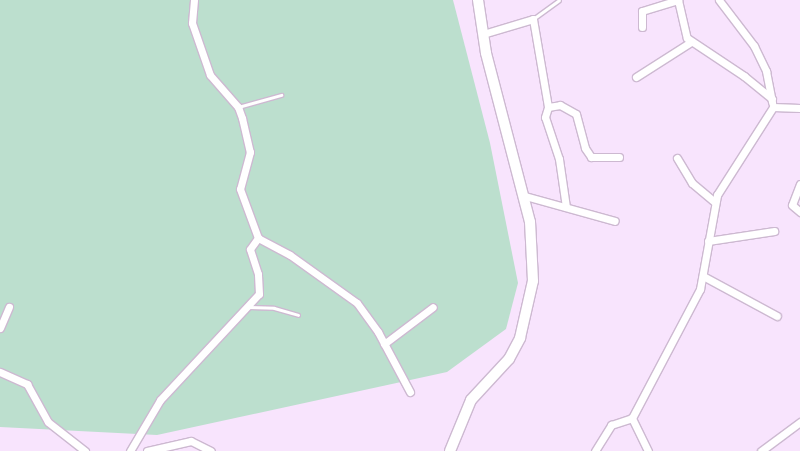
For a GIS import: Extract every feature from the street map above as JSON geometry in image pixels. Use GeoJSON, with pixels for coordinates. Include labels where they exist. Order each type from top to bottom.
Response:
{"type":"FeatureCollection","features":[{"type":"Feature","properties":{"kind":"main road"},"geometry":{"type":"LineString","coordinates":[[450,451],[471,400],[509,359],[528,312],[533,250],[525,196],[483,34],[478,0]]}},
{"type":"Feature","properties":{"kind":"street"},"geometry":{"type":"LineString","coordinates":[[194,0],[192,23],[210,76],[238,107],[250,152],[240,189],[258,238]]}},
{"type":"Feature","properties":{"kind":"street"},"geometry":{"type":"LineString","coordinates":[[642,27],[642,11],[678,0],[683,30],[691,42],[744,76],[773,103],[800,108]]}},
{"type":"Feature","properties":{"kind":"street"},"geometry":{"type":"LineString","coordinates":[[595,451],[611,425],[632,418],[695,302],[703,276],[715,202],[722,184],[773,103],[766,71],[754,46],[719,0]]}},
{"type":"Feature","properties":{"kind":"street"},"geometry":{"type":"LineString","coordinates":[[483,34],[533,20],[548,107],[544,117],[559,159],[566,208]]}},
{"type":"Feature","properties":{"kind":"street"},"geometry":{"type":"LineString","coordinates":[[636,77],[691,42]]}},
{"type":"Feature","properties":{"kind":"street"},"geometry":{"type":"LineString","coordinates":[[548,107],[560,105],[576,114],[585,148],[591,157],[619,157]]}},
{"type":"Feature","properties":{"kind":"street"},"geometry":{"type":"LineString","coordinates":[[677,158],[692,183],[715,202]]}},
{"type":"Feature","properties":{"kind":"street"},"geometry":{"type":"LineString","coordinates":[[800,184],[792,205],[800,212]]}},
{"type":"Feature","properties":{"kind":"street"},"geometry":{"type":"LineString","coordinates":[[525,196],[615,221]]}},
{"type":"Feature","properties":{"kind":"street"},"geometry":{"type":"LineString","coordinates":[[708,241],[774,231]]}},
{"type":"Feature","properties":{"kind":"street"},"geometry":{"type":"LineString","coordinates":[[130,451],[160,400],[249,307],[261,286],[250,249],[258,238]]}},
{"type":"Feature","properties":{"kind":"street"},"geometry":{"type":"LineString","coordinates":[[258,238],[266,239],[345,293],[369,318],[410,392]]}},
{"type":"Feature","properties":{"kind":"street"},"geometry":{"type":"LineString","coordinates":[[703,276],[778,316]]}},
{"type":"Feature","properties":{"kind":"street"},"geometry":{"type":"LineString","coordinates":[[0,328],[9,307]]}},
{"type":"Feature","properties":{"kind":"street"},"geometry":{"type":"LineString","coordinates":[[384,344],[433,307]]}},
{"type":"Feature","properties":{"kind":"street"},"geometry":{"type":"LineString","coordinates":[[0,372],[27,384],[48,422],[85,451]]}},
{"type":"Feature","properties":{"kind":"street"},"geometry":{"type":"LineString","coordinates":[[632,418],[648,451]]}},
{"type":"Feature","properties":{"kind":"street"},"geometry":{"type":"LineString","coordinates":[[760,451],[800,422]]}},
{"type":"Feature","properties":{"kind":"street"},"geometry":{"type":"LineString","coordinates":[[147,451],[191,441],[211,451]]}},
{"type":"Feature","properties":{"kind":"street"},"geometry":{"type":"LineString","coordinates":[[130,451],[139,451]]}},
{"type":"Feature","properties":{"kind":"lane"},"geometry":{"type":"LineString","coordinates":[[533,20],[559,0]]}},
{"type":"Feature","properties":{"kind":"lane"},"geometry":{"type":"LineString","coordinates":[[238,107],[281,95]]}},
{"type":"Feature","properties":{"kind":"lane"},"geometry":{"type":"LineString","coordinates":[[249,307],[274,308],[298,315]]}},
{"type":"Feature","properties":{"kind":"green space"},"geometry":{"type":"Polygon","coordinates":[[[0,0],[453,0],[490,143],[518,283],[506,329],[447,372],[157,435],[0,427],[0,0]]]}}]}
